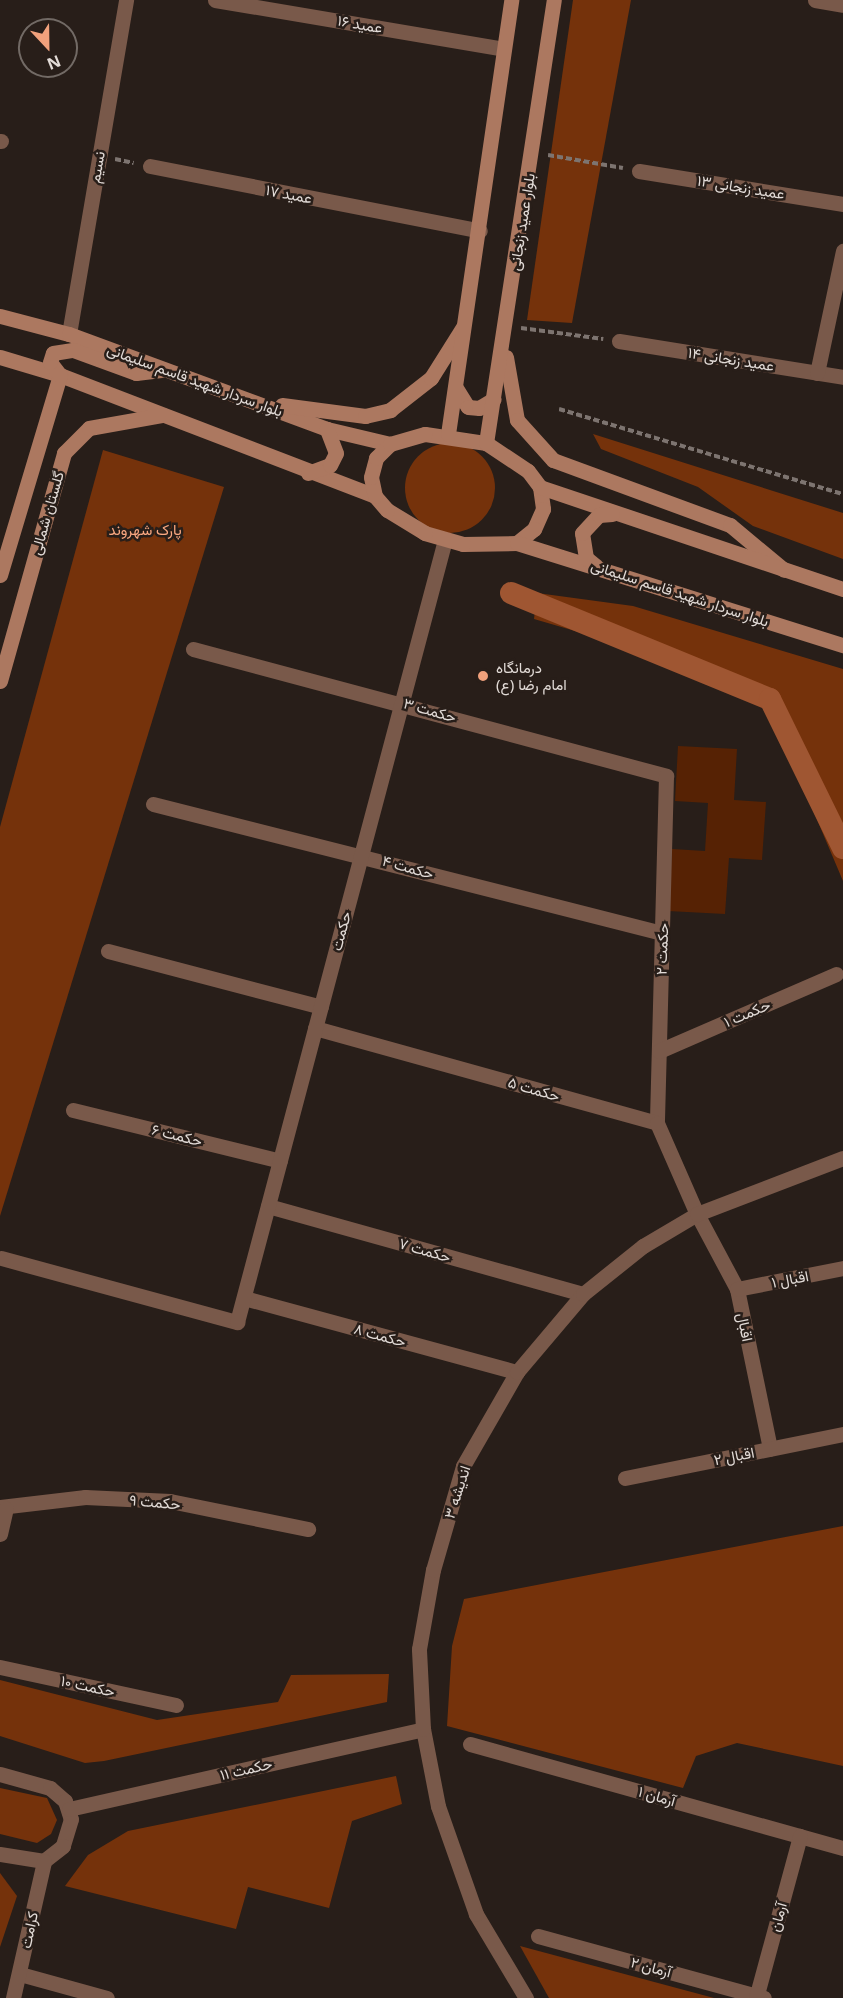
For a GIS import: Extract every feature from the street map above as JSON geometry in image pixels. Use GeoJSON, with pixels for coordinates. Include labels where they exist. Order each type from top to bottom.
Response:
{"type":"FeatureCollection","features":[{"type":"Feature","properties":{"kind":"main road"},"geometry":{"type":"LineString","coordinates":[[448,434],[480,231],[511,0]]}},
{"type":"Feature","properties":{"kind":"main road","name":"بلوار عمید زنجانی"},"geometry":{"type":"LineString","coordinates":[[486,443],[533,152],[554,0]]}},
{"type":"Feature","properties":{"kind":"main road","name":"بلوار سردار شهید قاسم سلیمانی"},"geometry":{"type":"LineString","coordinates":[[0,316],[69,334],[327,429],[390,444]]}},
{"type":"Feature","properties":{"kind":"main road"},"geometry":{"type":"LineString","coordinates":[[256,401],[365,416],[390,410],[431,378],[466,322]]}},
{"type":"Feature","properties":{"kind":"main road"},"geometry":{"type":"LineString","coordinates":[[505,326],[508,390],[517,420],[534,446],[579,471],[730,525],[784,570]]}},
{"type":"Feature","properties":{"kind":"main road"},"geometry":{"type":"LineString","coordinates":[[60,375],[50,362],[60,349],[136,373],[165,370]]}},
{"type":"Feature","properties":{"kind":"main road"},"geometry":{"type":"LineString","coordinates":[[0,357],[60,375],[308,473],[375,496],[405,523],[445,540],[481,546],[517,543],[534,529],[543,509],[540,487]]}},
{"type":"Feature","properties":{"kind":"main road","name":"گلستان شمالی"},"geometry":{"type":"LineString","coordinates":[[0,574],[60,375]]}},
{"type":"Feature","properties":{"kind":"main road"},"geometry":{"type":"LineString","coordinates":[[456,388],[468,407],[485,407],[494,399]]}},
{"type":"Feature","properties":{"kind":"main road","name":"گلستان شمالی"},"geometry":{"type":"LineString","coordinates":[[0,681],[64,453],[89,428],[164,415]]}},
{"type":"Feature","properties":{"kind":"main road"},"geometry":{"type":"LineString","coordinates":[[308,473],[330,465],[336,453],[327,429]]}},
{"type":"Feature","properties":{"kind":"main road"},"geometry":{"type":"LineString","coordinates":[[375,496],[371,477],[376,458],[390,444],[448,434],[486,443],[515,460],[540,487],[612,514],[843,590]]}},
{"type":"Feature","properties":{"kind":"main road"},"geometry":{"type":"LineString","coordinates":[[596,566],[581,546],[582,533],[594,519],[612,514]]}},
{"type":"Feature","properties":{"kind":"main road","name":"بلوار سردار شهید قاسم سلیمانی"},"geometry":{"type":"LineString","coordinates":[[517,543],[843,645]]}},
{"type":"Feature","properties":{"kind":"street","name":"نسیم"},"geometry":{"type":"LineString","coordinates":[[69,334],[126,0]]}},
{"type":"Feature","properties":{"kind":"street","name":"عمید ۱۶"},"geometry":{"type":"LineString","coordinates":[[215,0],[504,49]]}},
{"type":"Feature","properties":{"kind":"street"},"geometry":{"type":"LineString","coordinates":[[815,0],[843,5]]}},
{"type":"Feature","properties":{"kind":"street","name":"عمید ۱۷"},"geometry":{"type":"LineString","coordinates":[[150,166],[480,231]]}},
{"type":"Feature","properties":{"kind":"street","name":"عمید زنجانی ۱۳"},"geometry":{"type":"LineString","coordinates":[[639,171],[843,204]]}},
{"type":"Feature","properties":{"kind":"street"},"geometry":{"type":"LineString","coordinates":[[817,373],[843,251]]}},
{"type":"Feature","properties":{"kind":"street","name":"عمید زنجانی ۱۴"},"geometry":{"type":"LineString","coordinates":[[619,341],[843,377]]}},
{"type":"Feature","properties":{"kind":"street","name":"حکمت"},"geometry":{"type":"LineString","coordinates":[[1,1258],[237,1322],[445,540]]}},
{"type":"Feature","properties":{"kind":"street","name":"حکمت ۳"},"geometry":{"type":"LineString","coordinates":[[193,649],[402,702],[666,776]]}},
{"type":"Feature","properties":{"kind":"street","name":"حکمت ۲"},"geometry":{"type":"LineString","coordinates":[[657,1123],[666,776]]}},
{"type":"Feature","properties":{"kind":"street","name":"حکمت ۴"},"geometry":{"type":"LineString","coordinates":[[153,804],[662,933]]}},
{"type":"Feature","properties":{"kind":"street"},"geometry":{"type":"LineString","coordinates":[[108,951],[321,1007]]}},
{"type":"Feature","properties":{"kind":"street","name":"حکمت ۱"},"geometry":{"type":"LineString","coordinates":[[659,1051],[836,974]]}},
{"type":"Feature","properties":{"kind":"street","name":"حکمت ۵"},"geometry":{"type":"LineString","coordinates":[[315,1028],[657,1123]]}},
{"type":"Feature","properties":{"kind":"street","name":"حکمت ۶"},"geometry":{"type":"LineString","coordinates":[[73,1110],[280,1161]]}},
{"type":"Feature","properties":{"kind":"street"},"geometry":{"type":"LineString","coordinates":[[657,1123],[697,1214]]}},
{"type":"Feature","properties":{"kind":"street","name":"اندیشه ۳"},"geometry":{"type":"LineString","coordinates":[[526,1998],[477,1914],[438,1806],[423,1729],[419,1649],[433,1570],[463,1466],[517,1372],[583,1294],[643,1246],[697,1214],[843,1158]]}},
{"type":"Feature","properties":{"kind":"street","name":"حکمت ۷"},"geometry":{"type":"LineString","coordinates":[[268,1206],[583,1294]]}},
{"type":"Feature","properties":{"kind":"street","name":"اقبال"},"geometry":{"type":"LineString","coordinates":[[697,1214],[736,1289],[770,1449]]}},
{"type":"Feature","properties":{"kind":"street","name":"اقبال ۱"},"geometry":{"type":"LineString","coordinates":[[736,1289],[843,1268]]}},
{"type":"Feature","properties":{"kind":"street","name":"حکمت ۸"},"geometry":{"type":"LineString","coordinates":[[244,1298],[517,1372]]}},
{"type":"Feature","properties":{"kind":"street","name":"اقبال ۲"},"geometry":{"type":"LineString","coordinates":[[625,1478],[843,1434]]}},
{"type":"Feature","properties":{"kind":"street","name":"حکمت ۹"},"geometry":{"type":"LineString","coordinates":[[3,1508],[85,1497],[170,1501],[308,1529]]}},
{"type":"Feature","properties":{"kind":"street"},"geometry":{"type":"LineString","coordinates":[[0,1534],[3,1508]]}},
{"type":"Feature","properties":{"kind":"street","name":"حکمت ۱۰"},"geometry":{"type":"LineString","coordinates":[[0,1667],[176,1705]]}},
{"type":"Feature","properties":{"kind":"street","name":"حکمت ۱۱"},"geometry":{"type":"LineString","coordinates":[[69,1809],[423,1729]]}},
{"type":"Feature","properties":{"kind":"street","name":"آرمان ۱"},"geometry":{"type":"LineString","coordinates":[[470,1744],[843,1848]]}},
{"type":"Feature","properties":{"kind":"street"},"geometry":{"type":"LineString","coordinates":[[0,1774],[50,1788],[69,1809],[68,1838],[44,1861],[0,1854]]}},
{"type":"Feature","properties":{"kind":"street","name":"آرمان"},"geometry":{"type":"LineString","coordinates":[[759,1997],[800,1836]]}},
{"type":"Feature","properties":{"kind":"street","name":"کرامت"},"geometry":{"type":"LineString","coordinates":[[13,1998],[44,1861]]}},
{"type":"Feature","properties":{"kind":"street","name":"آرمان ۲"},"geometry":{"type":"LineString","coordinates":[[538,1936],[759,1997]]}},
{"type":"Feature","properties":{"kind":"street"},"geometry":{"type":"LineString","coordinates":[[20,1974],[107,1998]]}},
{"type":"Feature","properties":{"kind":"path"},"geometry":{"type":"LineString","coordinates":[[533,152],[639,171]]}},
{"type":"Feature","properties":{"kind":"path"},"geometry":{"type":"LineString","coordinates":[[99,156],[150,166]]}},
{"type":"Feature","properties":{"kind":"path"},"geometry":{"type":"LineString","coordinates":[[505,326],[619,341]]}},
{"type":"Feature","properties":{"kind":"path"},"geometry":{"type":"LineString","coordinates":[[559,409],[843,494]]}},
{"type":"Feature","properties":{"kind":"green space"},"geometry":{"type":"Polygon","coordinates":[[[573,0],[631,0],[572,323],[527,320],[573,0]]]}},
{"type":"Feature","properties":{"kind":"green space"},"geometry":{"type":"Polygon","coordinates":[[[593,434],[843,513],[843,559],[753,526],[698,487],[601,449],[593,434]]]}},
{"type":"Feature","properties":{"kind":"green space"},"geometry":{"type":"Polygon","coordinates":[[[450,443],[467,447],[482,456],[491,471],[495,488],[491,505],[482,520],[467,529],[450,533],[433,529],[418,520],[409,505],[405,488],[409,471],[418,456],[433,447],[450,443]]]}},
{"type":"Feature","properties":{"kind":"green space","name":"پارک شهروند"},"geometry":{"type":"Polygon","coordinates":[[[103,450],[224,487],[0,1216],[0,827],[103,450]]]}},
{"type":"Feature","properties":{"kind":"green space"},"geometry":{"type":"Polygon","coordinates":[[[537,593],[633,606],[843,669],[843,881],[760,685],[534,619],[537,593]]]}},
{"type":"Feature","properties":{"kind":"green space"},"geometry":{"type":"Polygon","coordinates":[[[843,1526],[843,1766],[737,1743],[696,1756],[683,1788],[447,1726],[452,1646],[464,1599],[843,1526]]]}},
{"type":"Feature","properties":{"kind":"green space"},"geometry":{"type":"Polygon","coordinates":[[[389,1674],[387,1702],[104,1761],[85,1763],[0,1736],[0,1680],[157,1720],[278,1702],[291,1675],[389,1674]]]}},
{"type":"Feature","properties":{"kind":"green space"},"geometry":{"type":"Polygon","coordinates":[[[396,1776],[402,1804],[352,1821],[329,1908],[248,1887],[236,1929],[65,1886],[88,1855],[128,1831],[396,1776]]]}},
{"type":"Feature","properties":{"kind":"green space"},"geometry":{"type":"Polygon","coordinates":[[[0,1788],[47,1798],[57,1820],[51,1834],[37,1843],[0,1834],[0,1788]]]}},
{"type":"Feature","properties":{"kind":"green space"},"geometry":{"type":"Polygon","coordinates":[[[0,1873],[17,1896],[0,1947],[0,1873]]]}},
{"type":"Feature","properties":{"kind":"green space"},"geometry":{"type":"Polygon","coordinates":[[[520,1946],[714,1998],[549,1998],[520,1946]]]}},
{"type":"Feature","properties":{"kind":"building"},"geometry":{"type":"Polygon","coordinates":[[[678,746],[737,749],[734,800],[766,802],[762,860],[729,858],[725,914],[668,911],[672,849],[705,851],[708,803],[675,801],[678,746]]]}},
{"type":"Feature","properties":{"kind":"waterway"},"geometry":{"type":"LineString","coordinates":[[511,593],[770,699],[843,848]]}},
{"type":"Feature","properties":{"kind":"place","name":"درمانگاه امام رضا (ع)"},"geometry":{"type":"Point","coordinates":[483,676]}}]}
